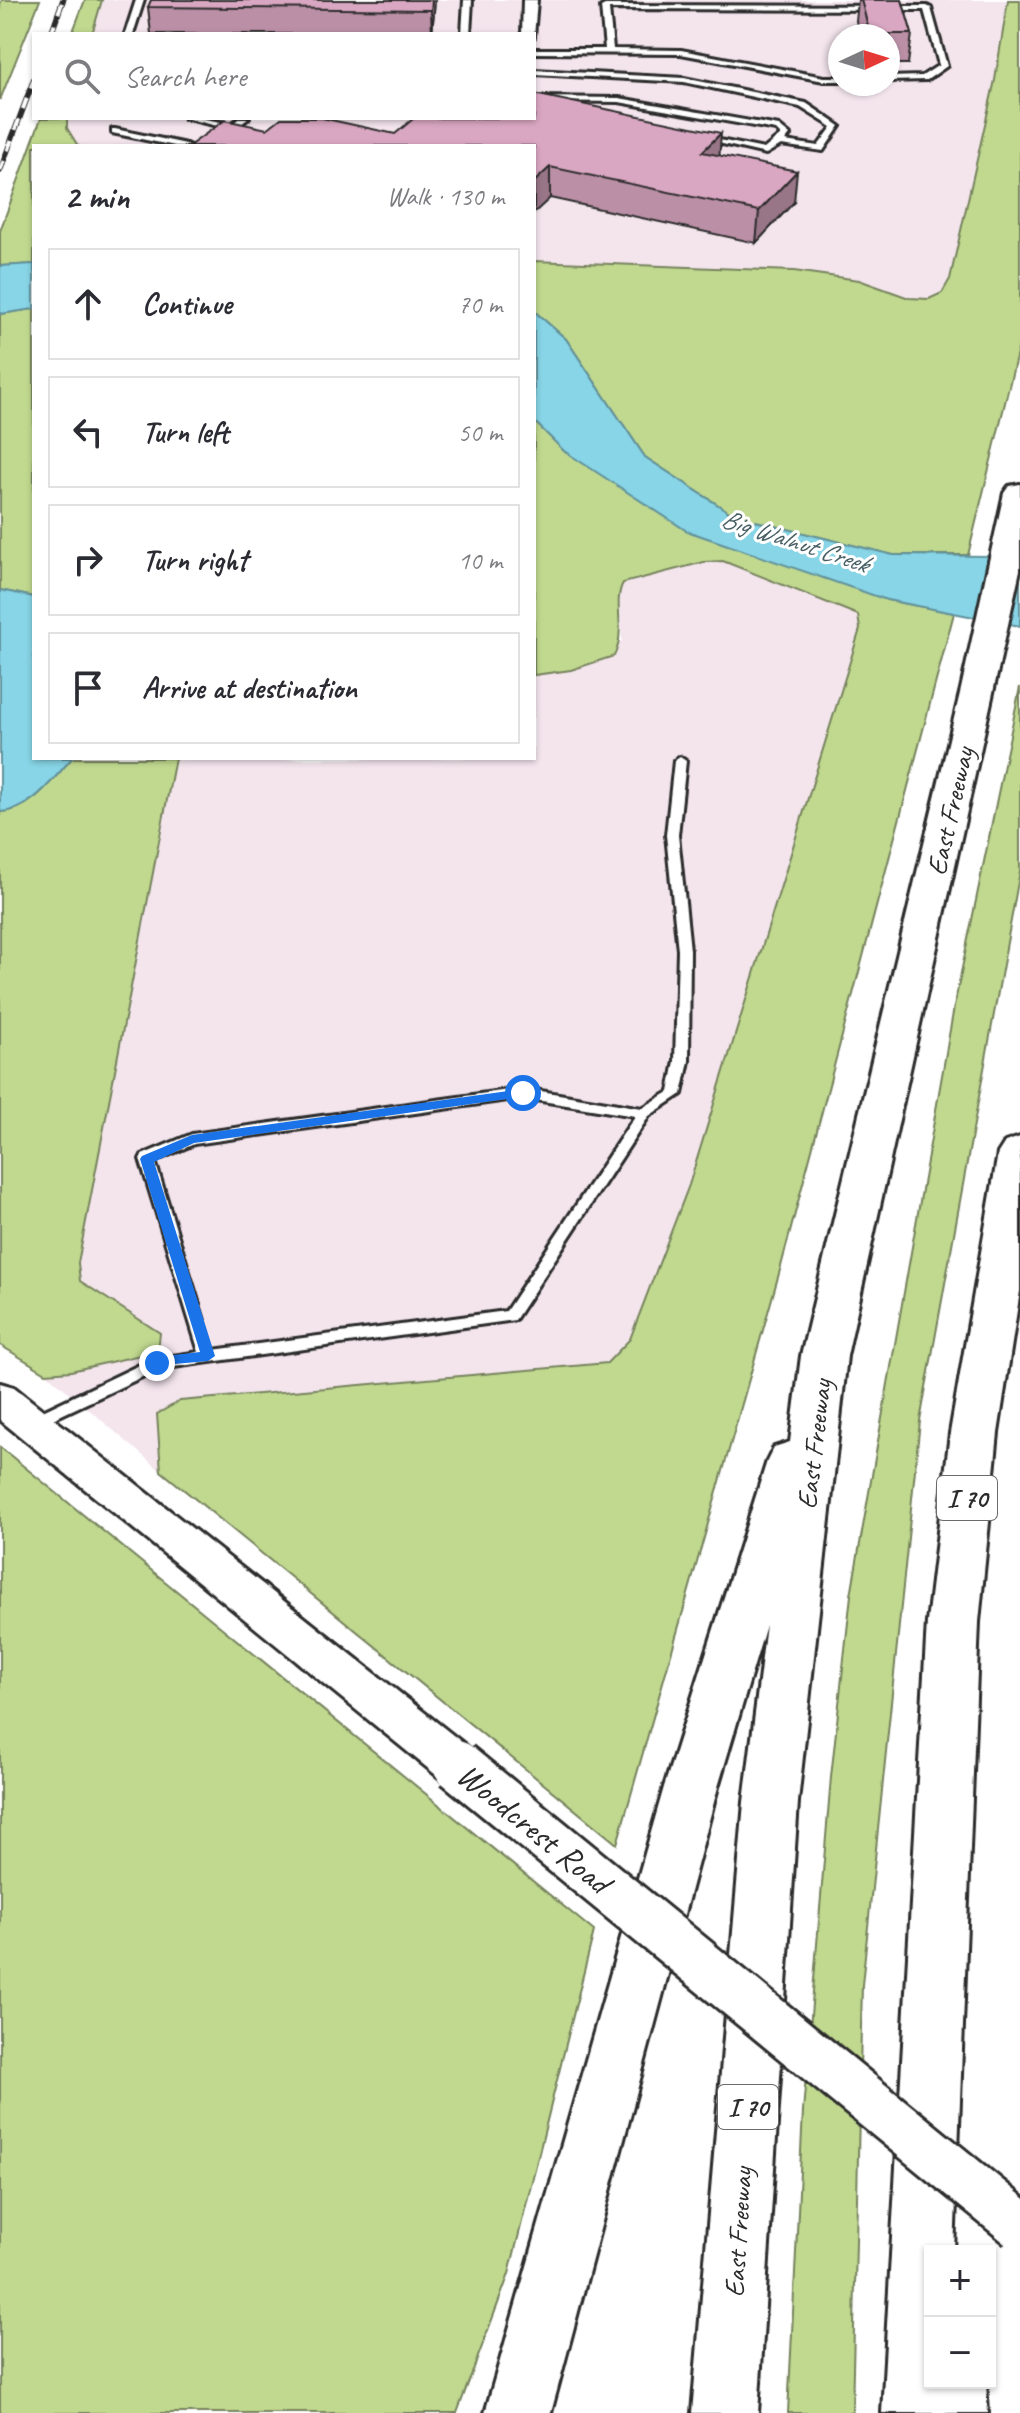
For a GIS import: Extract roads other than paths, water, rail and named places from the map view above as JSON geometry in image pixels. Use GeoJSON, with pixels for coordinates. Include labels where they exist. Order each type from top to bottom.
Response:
{"type":"FeatureCollection","features":[{"type":"Feature","properties":{"kind":"highway","name":"East Freeway"},"geometry":{"type":"LineString","coordinates":[[725,2413],[771,1802],[824,1356],[978,689],[1019,497]]}},
{"type":"Feature","properties":{"kind":"highway","name":"I 70"},"geometry":{"type":"LineString","coordinates":[[915,2413],[953,1622],[969,1480],[1020,1153]]}},
{"type":"Feature","properties":{"kind":"highway"},"geometry":{"type":"LineString","coordinates":[[518,2413],[691,1787],[824,1356]]}},
{"type":"Feature","properties":{"kind":"highway"},"geometry":{"type":"LineString","coordinates":[[941,1846],[951,2245]]}},
{"type":"Feature","properties":{"kind":"highway"},"geometry":{"type":"LineString","coordinates":[[954,2389],[955,2413]]}},
{"type":"Feature","properties":{"kind":"street"},"geometry":{"type":"LineString","coordinates":[[529,32],[530,0]]}},
{"type":"Feature","properties":{"kind":"street","name":"Woodcrest Road"},"geometry":{"type":"LineString","coordinates":[[0,1398],[457,1765],[1020,2225]]}},
{"type":"Feature","properties":{"kind":"lane"},"geometry":{"type":"LineString","coordinates":[[130,32],[140,0]]}},
{"type":"Feature","properties":{"kind":"lane"},"geometry":{"type":"LineString","coordinates":[[466,32],[468,0]]}},
{"type":"Feature","properties":{"kind":"lane"},"geometry":{"type":"LineString","coordinates":[[609,52],[605,7],[927,8],[943,66],[924,78],[900,79]]}},
{"type":"Feature","properties":{"kind":"lane"},"geometry":{"type":"LineString","coordinates":[[536,51],[681,52],[828,79]]}},
{"type":"Feature","properties":{"kind":"lane"},"geometry":{"type":"LineString","coordinates":[[536,72],[684,80],[803,105],[836,126],[820,149],[779,142]]}},
{"type":"Feature","properties":{"kind":"lane"},"geometry":{"type":"LineString","coordinates":[[536,101],[633,102],[779,128],[786,135],[766,152],[690,136]]}},
{"type":"Feature","properties":{"kind":"lane"},"geometry":{"type":"LineString","coordinates":[[536,102],[568,111]]}},
{"type":"Feature","properties":{"kind":"lane"},"geometry":{"type":"LineString","coordinates":[[198,120],[233,127]]}},
{"type":"Feature","properties":{"kind":"lane"},"geometry":{"type":"LineString","coordinates":[[209,144],[242,120]]}},
{"type":"Feature","properties":{"kind":"lane"},"geometry":{"type":"LineString","coordinates":[[115,131],[177,144]]}},
{"type":"Feature","properties":{"kind":"lane"},"geometry":{"type":"LineString","coordinates":[[40,1428],[157,1363],[510,1316],[644,1113],[675,1094],[682,1061],[684,950],[672,835],[680,761]]}},
{"type":"Feature","properties":{"kind":"lane"},"geometry":{"type":"LineString","coordinates":[[208,1356],[147,1159],[192,1139],[523,1093],[644,1113]]}},
{"type":"Feature","properties":{"kind":"water"},"geometry":{"type":"Polygon","coordinates":[[[32,264],[32,309],[0,314],[0,266],[32,264]]]}},
{"type":"Feature","properties":{"kind":"water","name":"Big Walnut Creek"},"geometry":{"type":"Polygon","coordinates":[[[536,313],[566,339],[645,457],[735,516],[893,555],[987,556],[1020,562],[1020,626],[887,600],[687,531],[564,451],[536,423],[536,313]]]}},
{"type":"Feature","properties":{"kind":"water"},"geometry":{"type":"Polygon","coordinates":[[[0,590],[32,597],[32,760],[70,760],[31,800],[0,812],[0,590]]]}},
{"type":"Feature","properties":{"kind":"railway"},"geometry":{"type":"LineString","coordinates":[[52,32],[63,0]]}},
{"type":"Feature","properties":{"kind":"railway"},"geometry":{"type":"LineString","coordinates":[[0,171],[32,84]]}}]}
